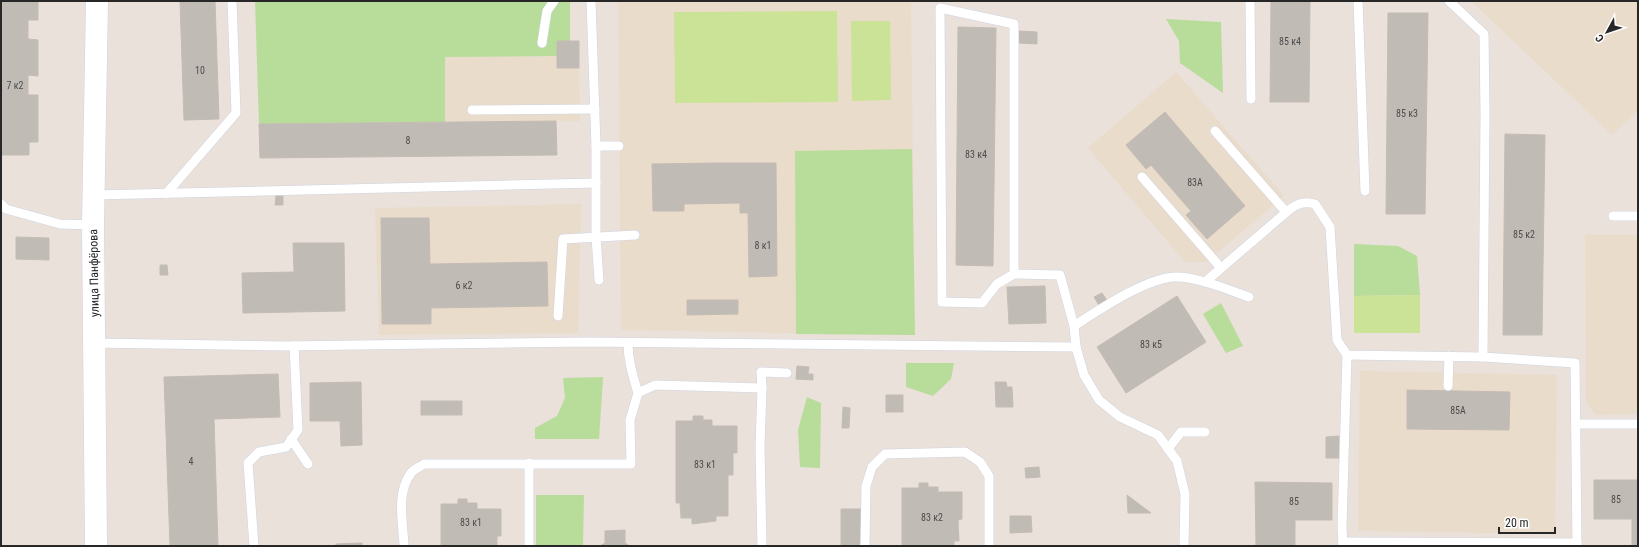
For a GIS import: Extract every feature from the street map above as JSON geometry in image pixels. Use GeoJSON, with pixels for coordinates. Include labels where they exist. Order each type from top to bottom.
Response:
{"type":"FeatureCollection","features":[{"type":"Feature","properties":{"kind":"street","name":"улица Панфёрова"},"geometry":{"type":"LineString","coordinates":[[96,546],[93,225],[95,195],[97,1]]}},
{"type":"Feature","properties":{"kind":"lane"},"geometry":{"type":"LineString","coordinates":[[166,194],[236,113],[232,1]]}},
{"type":"Feature","properties":{"kind":"lane"},"geometry":{"type":"LineString","coordinates":[[542,43],[547,11],[554,1]]}},
{"type":"Feature","properties":{"kind":"lane"},"geometry":{"type":"LineString","coordinates":[[591,1],[596,146],[596,238],[599,280]]}},
{"type":"Feature","properties":{"kind":"lane"},"geometry":{"type":"LineString","coordinates":[[1250,1],[1251,99]]}},
{"type":"Feature","properties":{"kind":"lane"},"geometry":{"type":"LineString","coordinates":[[1358,1],[1365,190]]}},
{"type":"Feature","properties":{"kind":"lane"},"geometry":{"type":"LineString","coordinates":[[1449,1],[1484,34],[1485,122],[1483,357]]}},
{"type":"Feature","properties":{"kind":"lane"},"geometry":{"type":"LineString","coordinates":[[1014,274],[1014,24],[993,21],[940,8],[942,302],[982,303],[997,284],[1014,274],[1060,275],[1074,326],[1076,347],[1084,375],[1099,400],[1120,417],[1158,435],[1177,461],[1185,494],[1184,546]]}},
{"type":"Feature","properties":{"kind":"lane"},"geometry":{"type":"LineString","coordinates":[[472,110],[595,109]]}},
{"type":"Feature","properties":{"kind":"lane"},"geometry":{"type":"LineString","coordinates":[[1215,131],[1286,212]]}},
{"type":"Feature","properties":{"kind":"lane"},"geometry":{"type":"LineString","coordinates":[[596,146],[619,146]]}},
{"type":"Feature","properties":{"kind":"lane"},"geometry":{"type":"LineString","coordinates":[[1142,177],[1221,268]]}},
{"type":"Feature","properties":{"kind":"lane"},"geometry":{"type":"LineString","coordinates":[[95,195],[596,183]]}},
{"type":"Feature","properties":{"kind":"lane"},"geometry":{"type":"LineString","coordinates":[[1205,282],[1297,204],[1306,202],[1315,204],[1330,227],[1337,340],[1346,355],[1342,527],[1343,544],[1577,544],[1575,363],[1483,357],[1346,355]]}},
{"type":"Feature","properties":{"kind":"lane"},"geometry":{"type":"LineString","coordinates":[[1,204],[6,209],[60,224],[93,225]]}},
{"type":"Feature","properties":{"kind":"lane"},"geometry":{"type":"LineString","coordinates":[[1613,216],[1638,216]]}},
{"type":"Feature","properties":{"kind":"lane"},"geometry":{"type":"LineString","coordinates":[[558,316],[563,239],[635,235]]}},
{"type":"Feature","properties":{"kind":"lane"},"geometry":{"type":"LineString","coordinates":[[1074,326],[1119,298],[1157,280],[1176,277],[1205,282],[1249,297]]}},
{"type":"Feature","properties":{"kind":"lane"},"geometry":{"type":"LineString","coordinates":[[94,343],[294,346],[400,345],[479,342],[1076,347]]}},
{"type":"Feature","properties":{"kind":"lane"},"geometry":{"type":"LineString","coordinates":[[404,546],[402,494],[404,484],[412,472],[424,464],[631,464],[630,420],[638,393],[628,356],[628,343]]}},
{"type":"Feature","properties":{"kind":"lane"},"geometry":{"type":"LineString","coordinates":[[254,546],[248,463],[259,452],[286,447],[298,430],[294,346]]}},
{"type":"Feature","properties":{"kind":"lane"},"geometry":{"type":"LineString","coordinates":[[1448,386],[1449,356]]}},
{"type":"Feature","properties":{"kind":"lane"},"geometry":{"type":"LineString","coordinates":[[762,546],[760,447],[762,388],[761,372],[787,373]]}},
{"type":"Feature","properties":{"kind":"lane"},"geometry":{"type":"LineString","coordinates":[[638,393],[655,385],[762,388]]}},
{"type":"Feature","properties":{"kind":"lane"},"geometry":{"type":"LineString","coordinates":[[1576,424],[1638,424]]}},
{"type":"Feature","properties":{"kind":"lane"},"geometry":{"type":"LineString","coordinates":[[1168,449],[1181,432],[1205,432]]}},
{"type":"Feature","properties":{"kind":"lane"},"geometry":{"type":"LineString","coordinates":[[291,439],[308,464]]}},
{"type":"Feature","properties":{"kind":"lane"},"geometry":{"type":"LineString","coordinates":[[865,546],[866,486],[872,467],[885,454],[965,452],[980,462],[989,476],[989,546]]}},
{"type":"Feature","properties":{"kind":"lane"},"geometry":{"type":"LineString","coordinates":[[529,463],[529,546]]}},
{"type":"Feature","properties":{"kind":"shaded area"},"geometry":{"type":"Polygon","coordinates":[[[618,1],[911,1],[915,335],[621,330],[618,1]]]}},
{"type":"Feature","properties":{"kind":"shaded area"},"geometry":{"type":"Polygon","coordinates":[[[1471,1],[1638,1],[1638,111],[1612,135],[1471,1]]]}},
{"type":"Feature","properties":{"kind":"shaded area"},"geometry":{"type":"Polygon","coordinates":[[[557,56],[558,68],[579,68],[580,121],[445,122],[445,57],[557,56]]]}},
{"type":"Feature","properties":{"kind":"shaded area"},"geometry":{"type":"Polygon","coordinates":[[[1176,72],[1284,196],[1206,262],[1185,262],[1088,148],[1176,72]]]}},
{"type":"Feature","properties":{"kind":"shaded area"},"geometry":{"type":"Polygon","coordinates":[[[581,204],[578,333],[379,335],[375,208],[581,204]]]}},
{"type":"Feature","properties":{"kind":"shaded area"},"geometry":{"type":"Polygon","coordinates":[[[1585,235],[1638,235],[1638,414],[1596,415],[1586,402],[1585,235]]]}},
{"type":"Feature","properties":{"kind":"shaded area"},"geometry":{"type":"Polygon","coordinates":[[[1360,371],[1557,375],[1555,534],[1358,531],[1360,371]]]}},
{"type":"Feature","properties":{"kind":"green space"},"geometry":{"type":"Polygon","coordinates":[[[255,1],[570,1],[570,41],[557,56],[445,57],[445,122],[259,124],[255,1]]]}},
{"type":"Feature","properties":{"kind":"green space"},"geometry":{"type":"Polygon","coordinates":[[[837,11],[838,102],[675,103],[674,12],[837,11]]]}},
{"type":"Feature","properties":{"kind":"green space"},"geometry":{"type":"Polygon","coordinates":[[[1166,19],[1221,22],[1223,93],[1180,63],[1179,41],[1166,19]]]}},
{"type":"Feature","properties":{"kind":"green space"},"geometry":{"type":"Polygon","coordinates":[[[851,21],[890,21],[891,100],[852,101],[851,21]]]}},
{"type":"Feature","properties":{"kind":"green space"},"geometry":{"type":"Polygon","coordinates":[[[912,149],[915,335],[796,334],[795,151],[912,149]]]}},
{"type":"Feature","properties":{"kind":"green space"},"geometry":{"type":"Polygon","coordinates":[[[1354,244],[1398,246],[1417,256],[1420,295],[1354,296],[1354,244]]]}},
{"type":"Feature","properties":{"kind":"green space"},"geometry":{"type":"Polygon","coordinates":[[[1420,295],[1420,333],[1354,333],[1354,296],[1420,295]]]}},
{"type":"Feature","properties":{"kind":"green space"},"geometry":{"type":"Polygon","coordinates":[[[1221,303],[1243,346],[1226,353],[1203,314],[1221,303]]]}},
{"type":"Feature","properties":{"kind":"green space"},"geometry":{"type":"Polygon","coordinates":[[[906,363],[954,363],[951,379],[933,396],[906,387],[906,363]]]}},
{"type":"Feature","properties":{"kind":"green space"},"geometry":{"type":"Polygon","coordinates":[[[603,377],[599,439],[535,439],[535,428],[557,416],[565,398],[563,378],[603,377]]]}},
{"type":"Feature","properties":{"kind":"green space"},"geometry":{"type":"Polygon","coordinates":[[[807,397],[821,403],[820,468],[800,467],[798,430],[807,397]]]}},
{"type":"Feature","properties":{"kind":"green space"},"geometry":{"type":"Polygon","coordinates":[[[536,495],[584,495],[583,546],[536,546],[536,495]]]}},
{"type":"Feature","properties":{"kind":"building"},"geometry":{"type":"Polygon","coordinates":[[[1,1],[38,1],[38,20],[28,20],[28,39],[38,40],[38,76],[28,75],[28,95],[38,95],[38,142],[29,142],[29,155],[1,155],[1,1]]]}},
{"type":"Feature","properties":{"kind":"building"},"geometry":{"type":"Polygon","coordinates":[[[180,1],[215,1],[219,119],[184,120],[180,1]]]}},
{"type":"Feature","properties":{"kind":"building"},"geometry":{"type":"Polygon","coordinates":[[[1271,1],[1310,1],[1309,102],[1270,102],[1271,1]]]}},
{"type":"Feature","properties":{"kind":"building"},"geometry":{"type":"Polygon","coordinates":[[[1388,13],[1428,13],[1425,214],[1386,214],[1388,13]]]}},
{"type":"Feature","properties":{"kind":"building"},"geometry":{"type":"Polygon","coordinates":[[[958,27],[996,28],[993,266],[956,265],[958,27]]]}},
{"type":"Feature","properties":{"kind":"building"},"geometry":{"type":"Polygon","coordinates":[[[1019,31],[1037,32],[1037,44],[1018,43],[1019,31]]]}},
{"type":"Feature","properties":{"kind":"building"},"geometry":{"type":"Polygon","coordinates":[[[557,41],[579,41],[579,68],[557,68],[557,41]]]}},
{"type":"Feature","properties":{"kind":"building"},"geometry":{"type":"Polygon","coordinates":[[[1165,112],[1245,206],[1207,239],[1186,215],[1191,211],[1151,165],[1146,169],[1126,145],[1165,112]]]}},
{"type":"Feature","properties":{"kind":"building"},"geometry":{"type":"Polygon","coordinates":[[[556,121],[557,155],[260,158],[259,124],[556,121]]]}},
{"type":"Feature","properties":{"kind":"building"},"geometry":{"type":"Polygon","coordinates":[[[1505,134],[1545,135],[1542,335],[1503,335],[1505,134]]]}},
{"type":"Feature","properties":{"kind":"building"},"geometry":{"type":"Polygon","coordinates":[[[776,163],[777,276],[749,277],[748,213],[740,213],[740,203],[684,204],[684,211],[653,211],[652,164],[776,163]]]}},
{"type":"Feature","properties":{"kind":"building"},"geometry":{"type":"Polygon","coordinates":[[[276,195],[283,196],[283,205],[275,205],[276,195]]]}},
{"type":"Feature","properties":{"kind":"building"},"geometry":{"type":"Polygon","coordinates":[[[381,218],[429,218],[430,264],[547,262],[548,306],[431,308],[431,324],[382,324],[381,218]]]}},
{"type":"Feature","properties":{"kind":"building"},"geometry":{"type":"Polygon","coordinates":[[[16,237],[49,238],[49,260],[16,259],[16,237]]]}},
{"type":"Feature","properties":{"kind":"building"},"geometry":{"type":"Polygon","coordinates":[[[293,243],[344,243],[345,311],[243,313],[242,273],[294,272],[293,243]]]}},
{"type":"Feature","properties":{"kind":"building"},"geometry":{"type":"Polygon","coordinates":[[[160,265],[167,265],[168,275],[160,275],[160,265]]]}},
{"type":"Feature","properties":{"kind":"building"},"geometry":{"type":"Polygon","coordinates":[[[1045,286],[1046,323],[1009,324],[1007,287],[1045,286]]]}},
{"type":"Feature","properties":{"kind":"building"},"geometry":{"type":"Polygon","coordinates":[[[1102,293],[1108,302],[1100,307],[1094,297],[1102,293]]]}},
{"type":"Feature","properties":{"kind":"building"},"geometry":{"type":"Polygon","coordinates":[[[1177,296],[1206,342],[1126,393],[1097,347],[1177,296]]]}},
{"type":"Feature","properties":{"kind":"building"},"geometry":{"type":"Polygon","coordinates":[[[687,300],[738,300],[738,314],[687,315],[687,300]]]}},
{"type":"Feature","properties":{"kind":"building"},"geometry":{"type":"Polygon","coordinates":[[[797,366],[809,367],[808,374],[813,374],[813,380],[796,379],[797,366]]]}},
{"type":"Feature","properties":{"kind":"building"},"geometry":{"type":"Polygon","coordinates":[[[278,374],[280,417],[214,419],[218,546],[170,546],[164,377],[278,374]]]}},
{"type":"Feature","properties":{"kind":"building"},"geometry":{"type":"Polygon","coordinates":[[[361,382],[362,445],[341,446],[340,421],[310,421],[310,383],[361,382]]]}},
{"type":"Feature","properties":{"kind":"building"},"geometry":{"type":"Polygon","coordinates":[[[995,382],[1006,382],[1007,387],[1012,387],[1013,407],[996,407],[995,382]]]}},
{"type":"Feature","properties":{"kind":"building"},"geometry":{"type":"Polygon","coordinates":[[[1407,390],[1510,392],[1509,430],[1407,429],[1407,390]]]}},
{"type":"Feature","properties":{"kind":"building"},"geometry":{"type":"Polygon","coordinates":[[[886,395],[903,395],[903,412],[886,412],[886,395]]]}},
{"type":"Feature","properties":{"kind":"building"},"geometry":{"type":"Polygon","coordinates":[[[421,401],[462,401],[462,415],[421,415],[421,401]]]}},
{"type":"Feature","properties":{"kind":"building"},"geometry":{"type":"Polygon","coordinates":[[[843,407],[850,408],[849,428],[842,428],[843,407]]]}},
{"type":"Feature","properties":{"kind":"building"},"geometry":{"type":"Polygon","coordinates":[[[693,416],[703,416],[703,420],[712,420],[712,426],[737,426],[737,453],[733,453],[733,475],[728,475],[728,516],[716,516],[716,521],[692,524],[692,518],[681,518],[680,503],[676,503],[676,421],[693,421],[693,416]]]}},
{"type":"Feature","properties":{"kind":"building"},"geometry":{"type":"Polygon","coordinates":[[[1339,436],[1339,458],[1326,458],[1326,437],[1339,436]]]}},
{"type":"Feature","properties":{"kind":"building"},"geometry":{"type":"Polygon","coordinates":[[[1039,467],[1040,477],[1026,478],[1025,468],[1039,467]]]}},
{"type":"Feature","properties":{"kind":"building"},"geometry":{"type":"Polygon","coordinates":[[[1594,480],[1638,480],[1638,546],[1632,546],[1632,519],[1594,519],[1594,480]]]}},
{"type":"Feature","properties":{"kind":"building"},"geometry":{"type":"Polygon","coordinates":[[[1255,482],[1332,483],[1332,520],[1295,520],[1295,546],[1256,546],[1255,482]]]}},
{"type":"Feature","properties":{"kind":"building"},"geometry":{"type":"Polygon","coordinates":[[[919,483],[928,483],[928,487],[938,487],[938,492],[962,492],[962,519],[958,520],[959,541],[954,541],[954,546],[902,546],[902,488],[919,488],[919,483]]]}},
{"type":"Feature","properties":{"kind":"building"},"geometry":{"type":"Polygon","coordinates":[[[1127,495],[1151,513],[1128,513],[1127,495]]]}},
{"type":"Feature","properties":{"kind":"building"},"geometry":{"type":"Polygon","coordinates":[[[458,499],[467,499],[467,503],[477,503],[477,509],[501,509],[501,536],[497,536],[497,546],[441,546],[441,504],[458,504],[458,499]]]}},
{"type":"Feature","properties":{"kind":"building"},"geometry":{"type":"Polygon","coordinates":[[[841,509],[861,509],[862,544],[841,546],[841,509]]]}},
{"type":"Feature","properties":{"kind":"building"},"geometry":{"type":"Polygon","coordinates":[[[1010,516],[1031,516],[1032,532],[1010,533],[1010,516]]]}},
{"type":"Feature","properties":{"kind":"building"},"geometry":{"type":"Polygon","coordinates":[[[625,530],[625,543],[630,546],[600,546],[605,543],[605,531],[625,530]]]}},
{"type":"Feature","properties":{"kind":"building"},"geometry":{"type":"Polygon","coordinates":[[[362,543],[362,546],[336,546],[336,544],[362,543]]]}}]}
